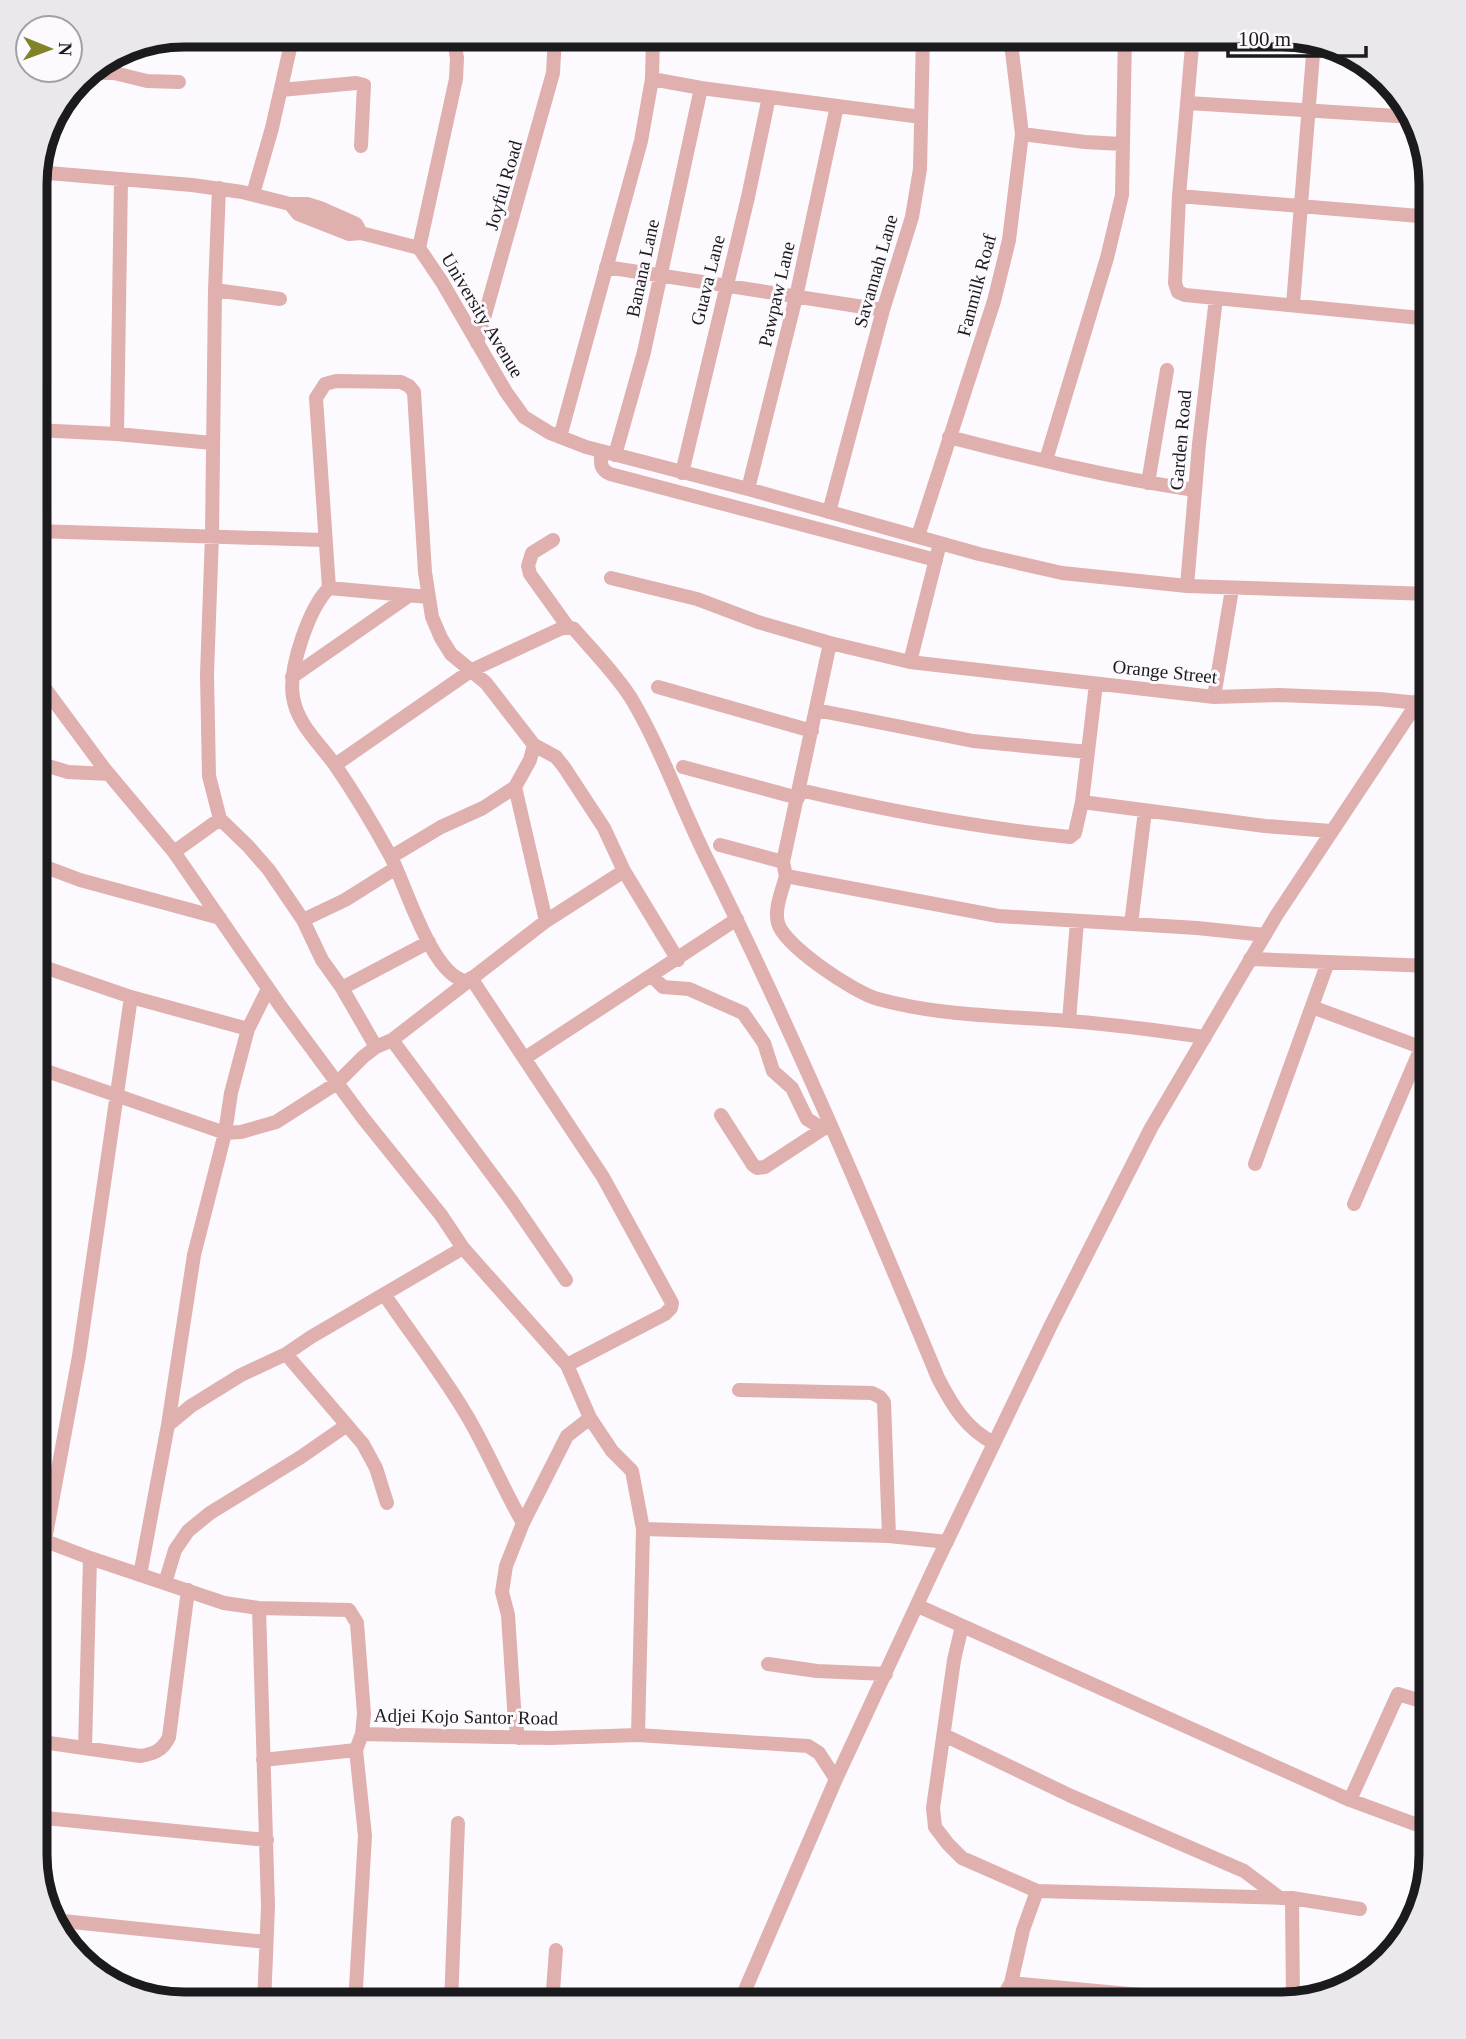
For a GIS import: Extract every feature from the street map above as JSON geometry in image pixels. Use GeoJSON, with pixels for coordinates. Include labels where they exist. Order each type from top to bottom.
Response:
{"type":"FeatureCollection","features":[{"type":"Feature","properties":{"kind":"street"},"geometry":{"type":"LineString","coordinates":[[253,194],[290,47]]}},
{"type":"Feature","properties":{"kind":"street"},"geometry":{"type":"LineString","coordinates":[[419,248],[456,79],[455,47]]}},
{"type":"Feature","properties":{"kind":"street","name":"Joyful Road"},"geometry":{"type":"LineString","coordinates":[[477,343],[553,73],[554,47]]}},
{"type":"Feature","properties":{"kind":"street"},"geometry":{"type":"LineString","coordinates":[[560,437],[641,141],[652,79],[653,47]]}},
{"type":"Feature","properties":{"kind":"street","name":"Savannah Lane"},"geometry":{"type":"LineString","coordinates":[[830,512],[883,310],[912,217],[920,169],[923,48]]}},
{"type":"Feature","properties":{"kind":"street","name":"Fanmilk Roaf"},"geometry":{"type":"LineString","coordinates":[[918,536],[994,301],[1006,252],[1023,134],[1012,48]]}},
{"type":"Feature","properties":{"kind":"street"},"geometry":{"type":"LineString","coordinates":[[1045,460],[1107,258],[1122,195],[1125,48]]}},
{"type":"Feature","properties":{"kind":"street"},"geometry":{"type":"LineString","coordinates":[[1192,48],[1179,196],[1175,283],[1178,292],[1185,295],[1419,318]]}},
{"type":"Feature","properties":{"kind":"street"},"geometry":{"type":"LineString","coordinates":[[1293,305],[1313,51]]}},
{"type":"Feature","properties":{"kind":"street"},"geometry":{"type":"LineString","coordinates":[[103,74],[179,82]]}},
{"type":"Feature","properties":{"kind":"street"},"geometry":{"type":"LineString","coordinates":[[652,79],[921,117]]}},
{"type":"Feature","properties":{"kind":"street"},"geometry":{"type":"LineString","coordinates":[[281,90],[356,83],[365,85],[361,146]]}},
{"type":"Feature","properties":{"kind":"street","name":"Banana Lane"},"geometry":{"type":"LineString","coordinates":[[608,453],[644,352],[701,88]]}},
{"type":"Feature","properties":{"kind":"street","name":"Guava Lane"},"geometry":{"type":"LineString","coordinates":[[682,473],[769,97]]}},
{"type":"Feature","properties":{"kind":"street"},"geometry":{"type":"LineString","coordinates":[[1188,103],[1400,116]]}},
{"type":"Feature","properties":{"kind":"street","name":"Pawpaw Lane"},"geometry":{"type":"LineString","coordinates":[[748,489],[796,297],[837,106]]}},
{"type":"Feature","properties":{"kind":"street"},"geometry":{"type":"LineString","coordinates":[[1023,134],[1122,144]]}},
{"type":"Feature","properties":{"kind":"street","name":"University Avenue"},"geometry":{"type":"LineString","coordinates":[[48,173],[219,188],[290,204],[307,204],[356,223],[361,233],[419,248],[506,392],[524,416],[531,423],[560,437],[608,453],[939,543],[1062,573],[1232,589],[1419,594]]}},
{"type":"Feature","properties":{"kind":"street"},"geometry":{"type":"LineString","coordinates":[[117,434],[121,180]]}},
{"type":"Feature","properties":{"kind":"street"},"geometry":{"type":"LineString","coordinates":[[219,188],[208,625],[209,776],[220,819],[269,870],[303,920],[322,960],[342,988],[376,1047]]}},
{"type":"Feature","properties":{"kind":"street"},"geometry":{"type":"LineString","coordinates":[[1179,196],[1419,216]]}},
{"type":"Feature","properties":{"kind":"street"},"geometry":{"type":"LineString","coordinates":[[606,267],[883,310]]}},
{"type":"Feature","properties":{"kind":"street"},"geometry":{"type":"LineString","coordinates":[[215,290],[280,299]]}},
{"type":"Feature","properties":{"kind":"street","name":"Garden Road"},"geometry":{"type":"LineString","coordinates":[[1187,586],[1216,298]]}},
{"type":"Feature","properties":{"kind":"street"},"geometry":{"type":"LineString","coordinates":[[1149,483],[1167,370]]}},
{"type":"Feature","properties":{"kind":"street"},"geometry":{"type":"LineString","coordinates":[[329,588],[316,398],[325,384],[336,381],[401,382],[414,392],[428,597],[441,638],[451,654],[486,683],[534,745],[556,757],[564,767],[604,828],[624,871],[678,960]]}},
{"type":"Feature","properties":{"kind":"street"},"geometry":{"type":"LineString","coordinates":[[48,431],[212,443]]}},
{"type":"Feature","properties":{"kind":"street"},"geometry":{"type":"LineString","coordinates":[[949,437],[1149,483],[1195,490]]}},
{"type":"Feature","properties":{"kind":"street"},"geometry":{"type":"LineString","coordinates":[[608,453],[601,465],[603,470],[610,474],[936,560]]}},
{"type":"Feature","properties":{"kind":"street"},"geometry":{"type":"LineString","coordinates":[[48,531],[324,540]]}},
{"type":"Feature","properties":{"kind":"street"},"geometry":{"type":"LineString","coordinates":[[553,540],[532,552],[528,566],[530,574],[568,627],[574,629],[630,696],[656,744],[691,826],[737,919],[938,1378],[951,1404],[969,1426],[994,1443]]}},
{"type":"Feature","properties":{"kind":"street"},"geometry":{"type":"LineString","coordinates":[[910,662],[939,543]]}},
{"type":"Feature","properties":{"kind":"street","name":"Orange Street"},"geometry":{"type":"LineString","coordinates":[[611,578],[696,599],[758,622],[831,643],[910,662],[1214,696],[1279,695],[1418,703]]}},
{"type":"Feature","properties":{"kind":"street"},"geometry":{"type":"LineString","coordinates":[[329,588],[428,597]]}},
{"type":"Feature","properties":{"kind":"street"},"geometry":{"type":"LineString","coordinates":[[329,588],[320,597],[302,640],[292,677],[297,712],[335,765],[393,863],[429,942],[449,974],[459,980],[469,980]]}},
{"type":"Feature","properties":{"kind":"street"},"geometry":{"type":"LineString","coordinates":[[1214,696],[1232,589]]}},
{"type":"Feature","properties":{"kind":"street"},"geometry":{"type":"LineString","coordinates":[[292,677],[407,597]]}},
{"type":"Feature","properties":{"kind":"street"},"geometry":{"type":"LineString","coordinates":[[335,765],[472,670],[568,627]]}},
{"type":"Feature","properties":{"kind":"street"},"geometry":{"type":"LineString","coordinates":[[831,643],[777,914],[778,926],[795,948],[864,994],[897,1003],[944,1012],[1069,1021],[1205,1037]]}},
{"type":"Feature","properties":{"kind":"street"},"geometry":{"type":"LineString","coordinates":[[683,767],[799,794],[986,827],[1070,837],[1075,833],[1082,802],[1096,684]]}},
{"type":"Feature","properties":{"kind":"street"},"geometry":{"type":"LineString","coordinates":[[658,687],[812,731]]}},
{"type":"Feature","properties":{"kind":"street"},"geometry":{"type":"LineString","coordinates":[[48,693],[109,774],[174,852],[268,989],[337,1083],[441,1215],[463,1248],[567,1365],[590,1418],[612,1451],[632,1471],[643,1529],[638,1735]]}},
{"type":"Feature","properties":{"kind":"street"},"geometry":{"type":"LineString","coordinates":[[744,1992],[836,1779],[947,1542],[1051,1325],[1151,1128],[1265,935],[1331,831],[1418,703]]}},
{"type":"Feature","properties":{"kind":"street"},"geometry":{"type":"LineString","coordinates":[[816,710],[972,741],[1088,752]]}},
{"type":"Feature","properties":{"kind":"street"},"geometry":{"type":"LineString","coordinates":[[303,920],[327,909],[441,827],[484,808],[516,787],[530,760],[534,745]]}},
{"type":"Feature","properties":{"kind":"street"},"geometry":{"type":"LineString","coordinates":[[48,766],[68,772],[109,774]]}},
{"type":"Feature","properties":{"kind":"street"},"geometry":{"type":"LineString","coordinates":[[516,787],[546,921]]}},
{"type":"Feature","properties":{"kind":"street"},"geometry":{"type":"LineString","coordinates":[[1082,802],[1331,831]]}},
{"type":"Feature","properties":{"kind":"street"},"geometry":{"type":"LineString","coordinates":[[1131,924],[1146,811]]}},
{"type":"Feature","properties":{"kind":"street"},"geometry":{"type":"LineString","coordinates":[[174,852],[220,819]]}},
{"type":"Feature","properties":{"kind":"street"},"geometry":{"type":"LineString","coordinates":[[720,845],[784,869],[998,916],[1265,935]]}},
{"type":"Feature","properties":{"kind":"street"},"geometry":{"type":"LineString","coordinates":[[48,868],[80,880],[220,918]]}},
{"type":"Feature","properties":{"kind":"street"},"geometry":{"type":"LineString","coordinates":[[47,1072],[225,1133],[241,1132],[276,1122],[337,1083],[363,1056],[392,1040],[546,921],[624,871]]}},
{"type":"Feature","properties":{"kind":"street"},"geometry":{"type":"LineString","coordinates":[[525,1058],[737,919]]}},
{"type":"Feature","properties":{"kind":"street"},"geometry":{"type":"LineString","coordinates":[[1069,1021],[1077,922]]}},
{"type":"Feature","properties":{"kind":"street"},"geometry":{"type":"LineString","coordinates":[[342,988],[429,942]]}},
{"type":"Feature","properties":{"kind":"street"},"geometry":{"type":"LineString","coordinates":[[1250,959],[1419,966]]}},
{"type":"Feature","properties":{"kind":"street"},"geometry":{"type":"LineString","coordinates":[[1255,1164],[1328,962]]}},
{"type":"Feature","properties":{"kind":"street"},"geometry":{"type":"LineString","coordinates":[[48,968],[131,997],[248,1029]]}},
{"type":"Feature","properties":{"kind":"street"},"geometry":{"type":"LineString","coordinates":[[652,976],[663,987],[689,989],[743,1013],[764,1043],[773,1071],[792,1088],[807,1119],[828,1128]]}},
{"type":"Feature","properties":{"kind":"street"},"geometry":{"type":"LineString","coordinates":[[469,980],[525,1058],[603,1177],[672,1303],[665,1314],[567,1365]]}},
{"type":"Feature","properties":{"kind":"street"},"geometry":{"type":"LineString","coordinates":[[139,1575],[168,1426],[194,1255],[248,1029],[268,989]]}},
{"type":"Feature","properties":{"kind":"street"},"geometry":{"type":"LineString","coordinates":[[47,1504],[79,1356],[131,997]]}},
{"type":"Feature","properties":{"kind":"street"},"geometry":{"type":"LineString","coordinates":[[1312,1007],[1419,1046]]}},
{"type":"Feature","properties":{"kind":"street"},"geometry":{"type":"LineString","coordinates":[[392,1040],[511,1200],[566,1280]]}},
{"type":"Feature","properties":{"kind":"street"},"geometry":{"type":"LineString","coordinates":[[1354,1204],[1419,1064]]}},
{"type":"Feature","properties":{"kind":"street"},"geometry":{"type":"LineString","coordinates":[[721,1115],[752,1165],[757,1168],[765,1167],[828,1128]]}},
{"type":"Feature","properties":{"kind":"street"},"geometry":{"type":"LineString","coordinates":[[168,1426],[191,1405],[241,1375],[286,1354],[463,1248]]}},
{"type":"Feature","properties":{"kind":"street"},"geometry":{"type":"LineString","coordinates":[[384,1294],[465,1412],[523,1523]]}},
{"type":"Feature","properties":{"kind":"street"},"geometry":{"type":"LineString","coordinates":[[286,1354],[363,1444],[376,1468],[387,1503]]}},
{"type":"Feature","properties":{"kind":"street"},"geometry":{"type":"LineString","coordinates":[[740,1390],[872,1393],[880,1396],[884,1402],[889,1536]]}},
{"type":"Feature","properties":{"kind":"street"},"geometry":{"type":"LineString","coordinates":[[519,1738],[515,1722],[508,1615],[502,1592],[506,1566],[523,1523],[567,1436],[590,1418]]}},
{"type":"Feature","properties":{"kind":"street"},"geometry":{"type":"LineString","coordinates":[[165,1583],[175,1550],[188,1531],[210,1513],[348,1425]]}},
{"type":"Feature","properties":{"kind":"street"},"geometry":{"type":"LineString","coordinates":[[643,1529],[889,1536],[947,1542]]}},
{"type":"Feature","properties":{"kind":"street","name":"Adjei Kojo Santor Road"},"geometry":{"type":"LineString","coordinates":[[47,1541],[224,1603],[259,1608],[349,1610],[357,1623],[365,1714],[362,1734],[519,1738],[638,1735],[808,1746],[819,1753],[836,1779]]}},
{"type":"Feature","properties":{"kind":"street"},"geometry":{"type":"LineString","coordinates":[[85,1748],[90,1558]]}},
{"type":"Feature","properties":{"kind":"street"},"geometry":{"type":"LineString","coordinates":[[47,1743],[139,1756],[150,1755],[165,1746],[169,1737],[188,1590]]}},
{"type":"Feature","properties":{"kind":"street"},"geometry":{"type":"LineString","coordinates":[[918,1606],[1350,1800],[1419,1826]]}},
{"type":"Feature","properties":{"kind":"street"},"geometry":{"type":"LineString","coordinates":[[259,1608],[268,1906],[264,1991]]}},
{"type":"Feature","properties":{"kind":"street"},"geometry":{"type":"LineString","coordinates":[[962,1626],[954,1660],[933,1808],[935,1827],[947,1844],[962,1858],[1037,1891],[1286,1898],[1360,1909]]}},
{"type":"Feature","properties":{"kind":"street"},"geometry":{"type":"LineString","coordinates":[[768,1664],[817,1671],[886,1674]]}},
{"type":"Feature","properties":{"kind":"street"},"geometry":{"type":"LineString","coordinates":[[1350,1800],[1398,1694],[1419,1700]]}},
{"type":"Feature","properties":{"kind":"street"},"geometry":{"type":"LineString","coordinates":[[356,1991],[365,1836],[356,1750],[362,1734]]}},
{"type":"Feature","properties":{"kind":"street"},"geometry":{"type":"LineString","coordinates":[[944,1735],[1071,1796],[1244,1871],[1286,1898]]}},
{"type":"Feature","properties":{"kind":"street"},"geometry":{"type":"LineString","coordinates":[[263,1760],[356,1750]]}},
{"type":"Feature","properties":{"kind":"street"},"geometry":{"type":"LineString","coordinates":[[47,1818],[267,1840]]}},
{"type":"Feature","properties":{"kind":"street"},"geometry":{"type":"LineString","coordinates":[[451,1991],[458,1823]]}},
{"type":"Feature","properties":{"kind":"street"},"geometry":{"type":"LineString","coordinates":[[1006,1992],[1011,1983],[1023,1930],[1037,1891]]}},
{"type":"Feature","properties":{"kind":"street"},"geometry":{"type":"LineString","coordinates":[[1286,1898],[1292,1991]]}},
{"type":"Feature","properties":{"kind":"street"},"geometry":{"type":"LineString","coordinates":[[65,1921],[266,1942]]}},
{"type":"Feature","properties":{"kind":"street"},"geometry":{"type":"LineString","coordinates":[[553,1991],[556,1950]]}},
{"type":"Feature","properties":{"kind":"street"},"geometry":{"type":"LineString","coordinates":[[1011,1983],[1097,1992]]}}]}
